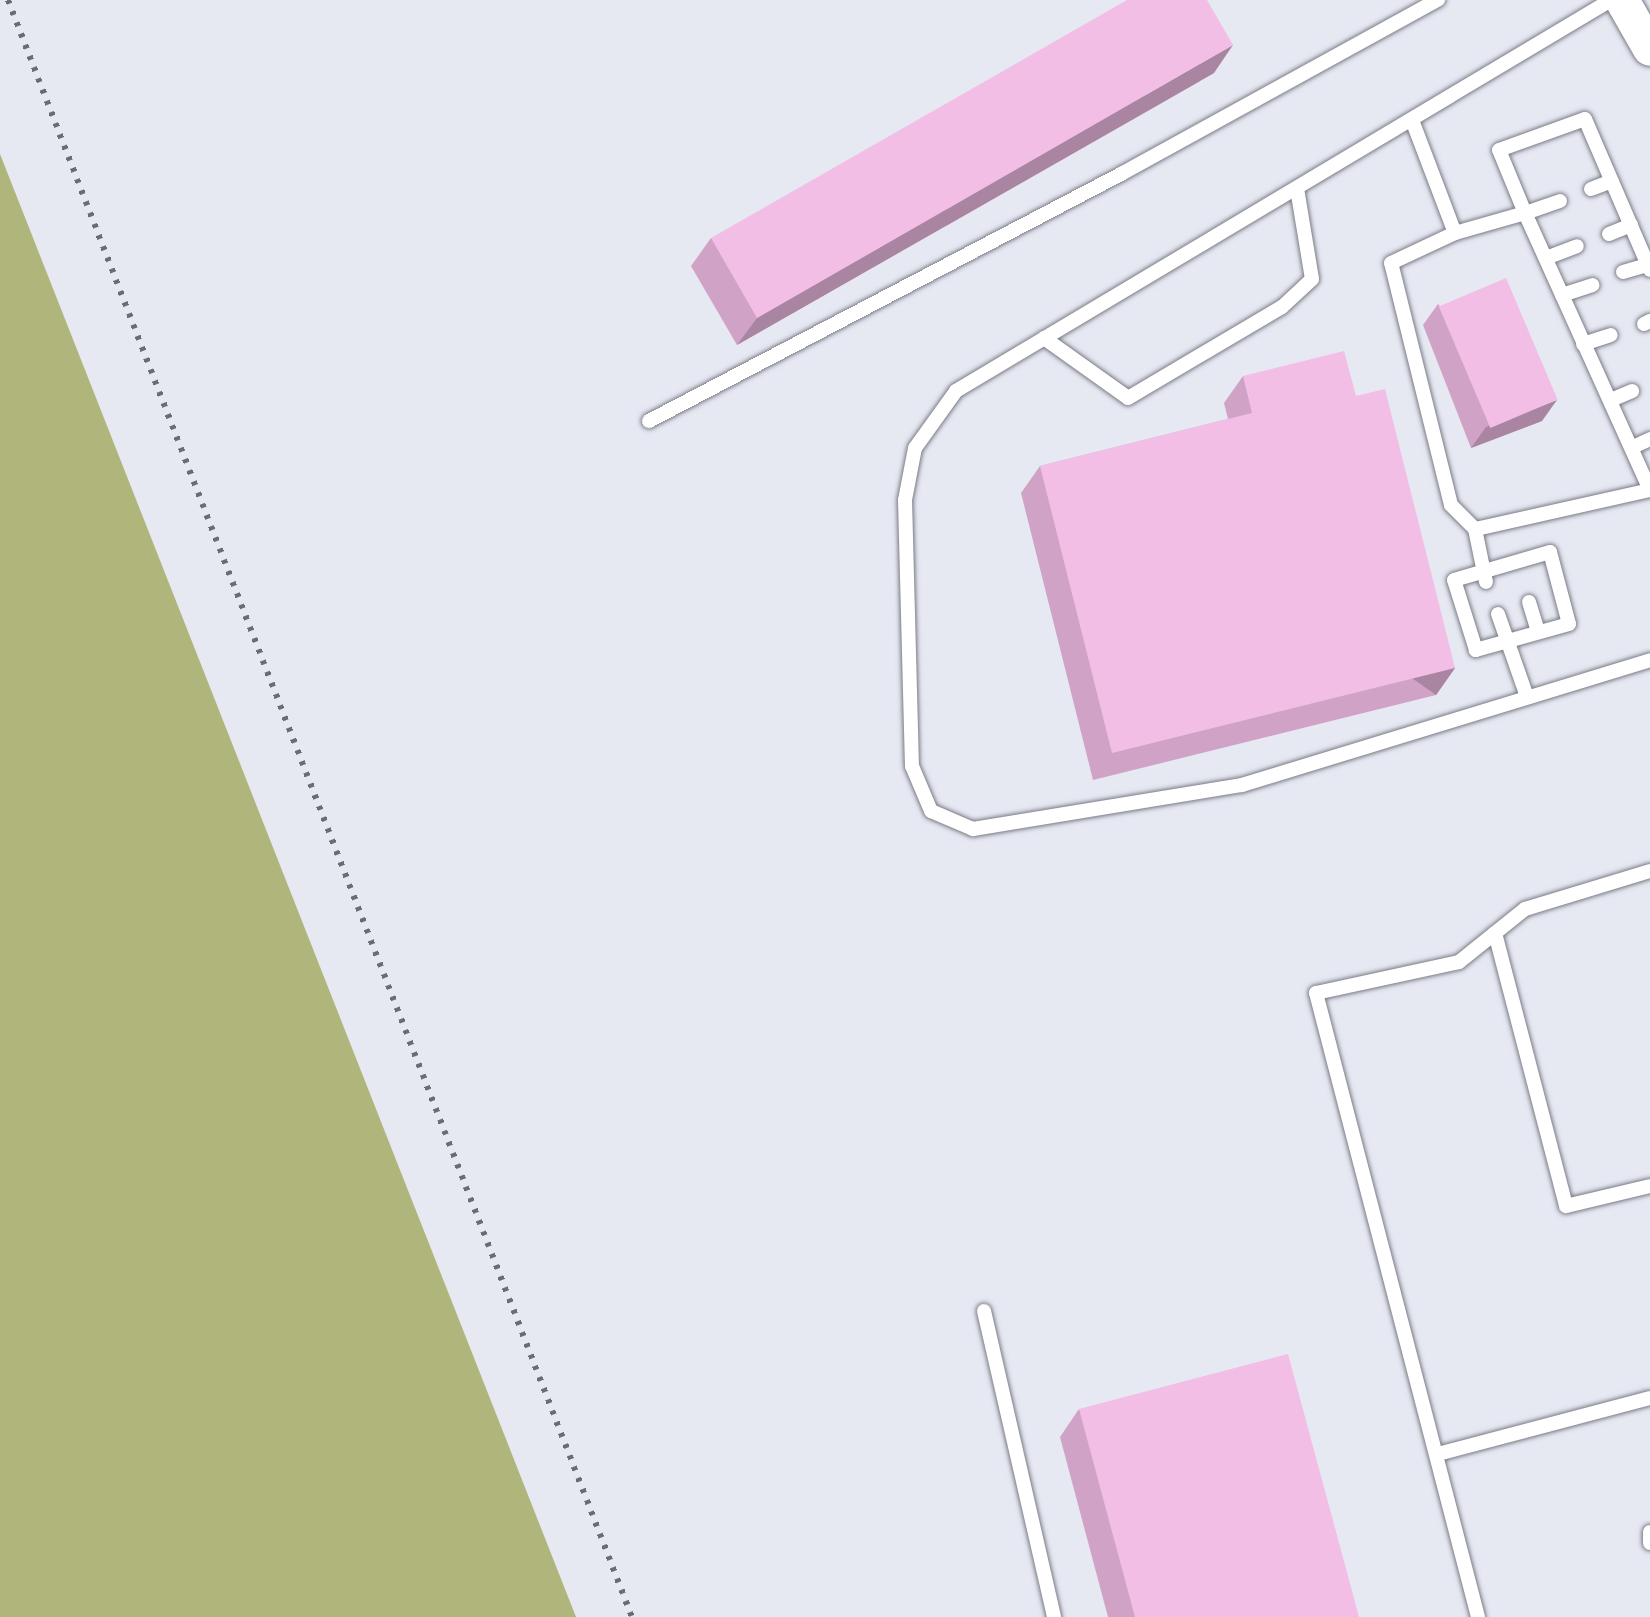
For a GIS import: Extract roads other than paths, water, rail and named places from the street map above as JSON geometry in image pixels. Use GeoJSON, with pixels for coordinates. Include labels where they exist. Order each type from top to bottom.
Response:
{"type":"FeatureCollection","features":[{"type":"Feature","properties":{"kind":"street"},"geometry":{"type":"LineString","coordinates":[[1622,0],[1650,49]]}},
{"type":"Feature","properties":{"kind":"lane"},"geometry":{"type":"LineString","coordinates":[[649,421],[1121,174],[1438,0]]}},
{"type":"Feature","properties":{"kind":"lane"},"geometry":{"type":"LineString","coordinates":[[1611,0],[956,391],[915,448],[905,500],[912,766],[931,811],[973,829],[1242,785],[1650,660]]}},
{"type":"Feature","properties":{"kind":"lane"},"geometry":{"type":"LineString","coordinates":[[1475,529],[1650,490],[1499,150],[1585,119],[1649,267],[1623,272]]}},
{"type":"Feature","properties":{"kind":"lane"},"geometry":{"type":"LineString","coordinates":[[1412,120],[1455,233]]}},
{"type":"Feature","properties":{"kind":"lane"},"geometry":{"type":"LineString","coordinates":[[1591,189],[1612,181]]}},
{"type":"Feature","properties":{"kind":"lane"},"geometry":{"type":"LineString","coordinates":[[1044,338],[1128,398],[1282,307],[1312,279],[1297,188]]}},
{"type":"Feature","properties":{"kind":"lane"},"geometry":{"type":"LineString","coordinates":[[1484,576],[1475,529],[1451,505],[1391,263],[1455,233],[1560,201]]}},
{"type":"Feature","properties":{"kind":"lane"},"geometry":{"type":"LineString","coordinates":[[1609,234],[1631,225]]}},
{"type":"Feature","properties":{"kind":"lane"},"geometry":{"type":"LineString","coordinates":[[1546,258],[1577,246]]}},
{"type":"Feature","properties":{"kind":"lane"},"geometry":{"type":"LineString","coordinates":[[1562,295],[1592,285]]}},
{"type":"Feature","properties":{"kind":"lane"},"geometry":{"type":"LineString","coordinates":[[1583,344],[1611,335]]}},
{"type":"Feature","properties":{"kind":"lane"},"geometry":{"type":"LineString","coordinates":[[1611,400],[1632,391]]}},
{"type":"Feature","properties":{"kind":"lane"},"geometry":{"type":"LineString","coordinates":[[1633,447],[1650,439]]}},
{"type":"Feature","properties":{"kind":"lane"},"geometry":{"type":"LineString","coordinates":[[1550,552],[1569,624],[1476,650],[1454,580],[1484,576],[1550,552]]}},
{"type":"Feature","properties":{"kind":"lane"},"geometry":{"type":"LineString","coordinates":[[1529,602],[1538,632]]}},
{"type":"Feature","properties":{"kind":"lane"},"geometry":{"type":"LineString","coordinates":[[1498,614],[1527,697]]}},
{"type":"Feature","properties":{"kind":"lane"},"geometry":{"type":"LineString","coordinates":[[1478,1617],[1438,1454],[1359,1175],[1316,993],[1459,962],[1525,909],[1650,871]]}},
{"type":"Feature","properties":{"kind":"lane"},"geometry":{"type":"LineString","coordinates":[[1495,933],[1566,1206],[1650,1186]]}},
{"type":"Feature","properties":{"kind":"lane"},"geometry":{"type":"LineString","coordinates":[[984,1311],[1054,1617]]}},
{"type":"Feature","properties":{"kind":"lane"},"geometry":{"type":"LineString","coordinates":[[1438,1454],[1650,1398]]}},
{"type":"Feature","properties":{"kind":"lane"},"geometry":{"type":"LineString","coordinates":[[1650,1532],[1650,1543]]}},
{"type":"Feature","properties":{"kind":"railway"},"geometry":{"type":"LineString","coordinates":[[8,0],[632,1617]]}}]}
